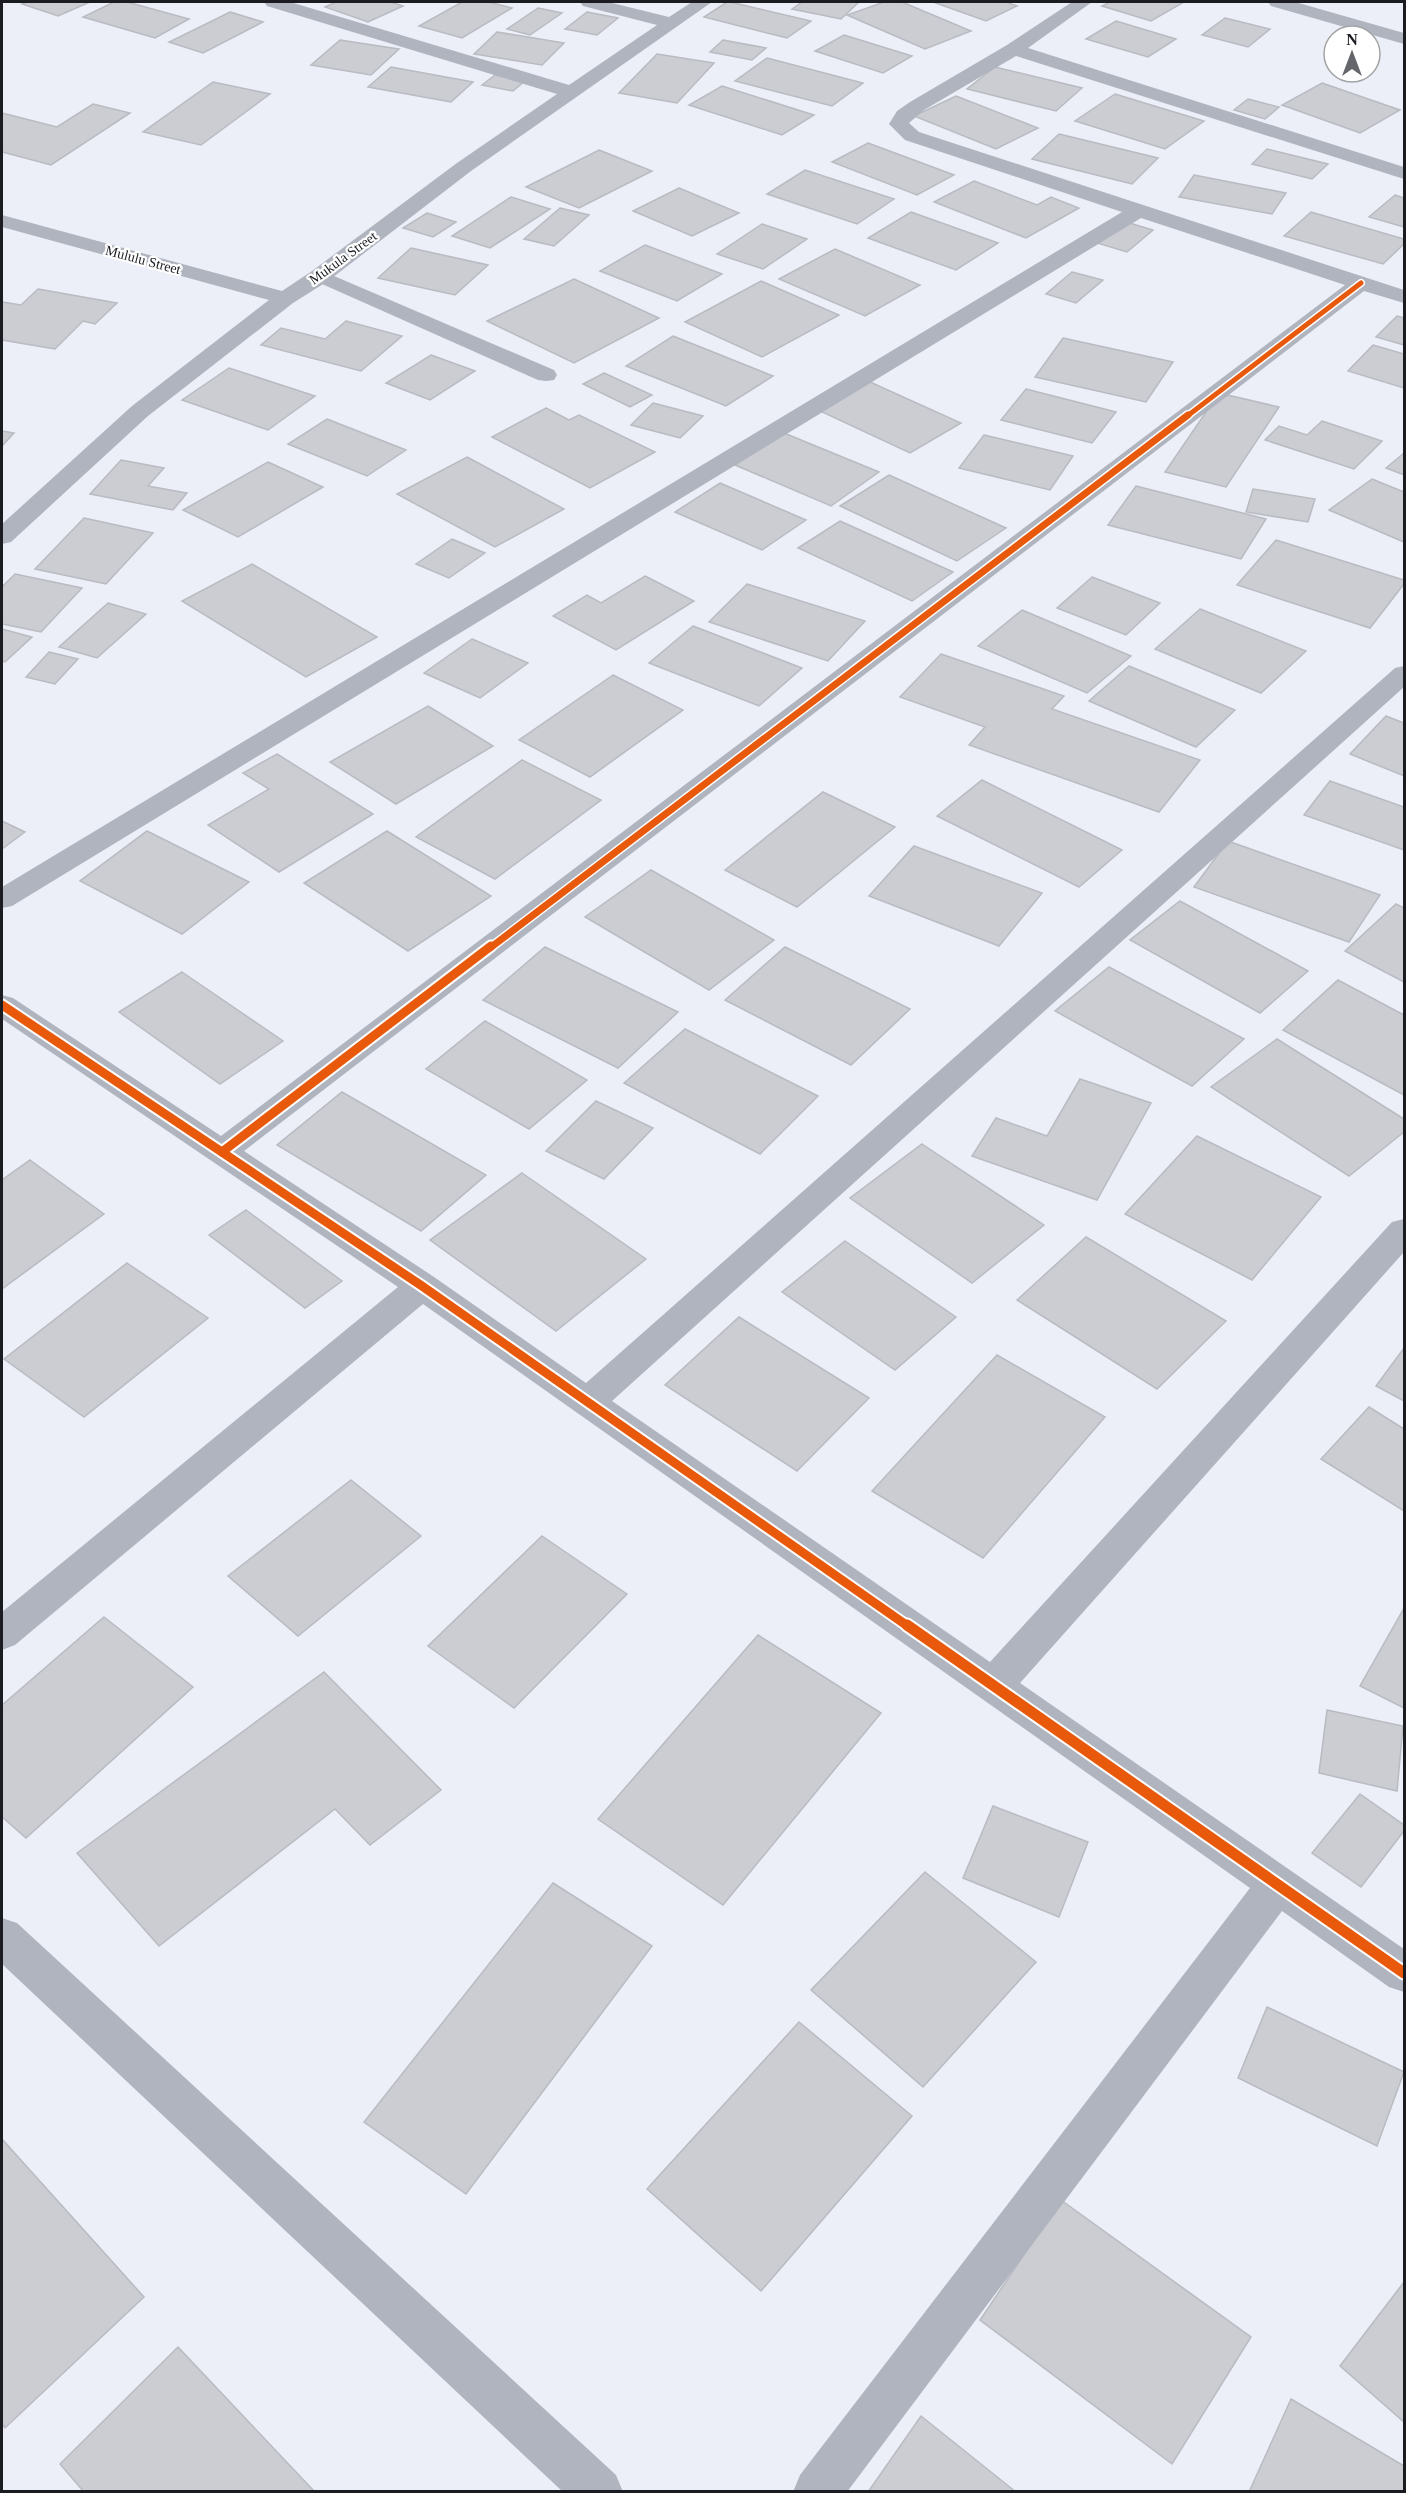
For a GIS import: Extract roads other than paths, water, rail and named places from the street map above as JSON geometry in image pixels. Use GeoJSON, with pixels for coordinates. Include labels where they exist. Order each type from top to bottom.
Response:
{"type":"FeatureCollection","features":[{"type":"Feature","properties":{"kind":"street"},"geometry":{"type":"LineString","coordinates":[[273,2],[571,92]]}},
{"type":"Feature","properties":{"kind":"street"},"geometry":{"type":"LineString","coordinates":[[589,2],[670,23]]}},
{"type":"Feature","properties":{"kind":"street","name":"Mukula Street"},"geometry":{"type":"LineString","coordinates":[[2,537],[140,411],[285,298],[320,276],[464,167],[703,2]]}},
{"type":"Feature","properties":{"kind":"street"},"geometry":{"type":"LineString","coordinates":[[1083,2],[1014,49],[917,106],[904,115],[899,124],[912,136],[1404,297]]}},
{"type":"Feature","properties":{"kind":"street"},"geometry":{"type":"LineString","coordinates":[[1277,2],[1404,39]]}},
{"type":"Feature","properties":{"kind":"street"},"geometry":{"type":"LineString","coordinates":[[1014,49],[1404,173]]}},
{"type":"Feature","properties":{"kind":"street"},"geometry":{"type":"LineString","coordinates":[[2,899],[1138,211]]}},
{"type":"Feature","properties":{"kind":"street","name":"Mululu Street"},"geometry":{"type":"LineString","coordinates":[[2,221],[285,298]]}},
{"type":"Feature","properties":{"kind":"street"},"geometry":{"type":"LineString","coordinates":[[222,1152],[1361,283]]}},
{"type":"Feature","properties":{"kind":"street"},"geometry":{"type":"LineString","coordinates":[[588,1402],[1404,674]]}},
{"type":"Feature","properties":{"kind":"street"},"geometry":{"type":"LineString","coordinates":[[2,1005],[422,1286],[1404,1973]]}},
{"type":"Feature","properties":{"kind":"street"},"geometry":{"type":"LineString","coordinates":[[993,1686],[1404,1231]]}},
{"type":"Feature","properties":{"kind":"street"},"geometry":{"type":"LineString","coordinates":[[2,1634],[422,1286]]}},
{"type":"Feature","properties":{"kind":"street"},"geometry":{"type":"LineString","coordinates":[[817,2492],[1277,1885]]}},
{"type":"Feature","properties":{"kind":"street"},"geometry":{"type":"LineString","coordinates":[[2,1937],[599,2492]]}},
{"type":"Feature","properties":{"kind":"lane"},"geometry":{"type":"LineString","coordinates":[[320,276],[546,375]]}}]}
